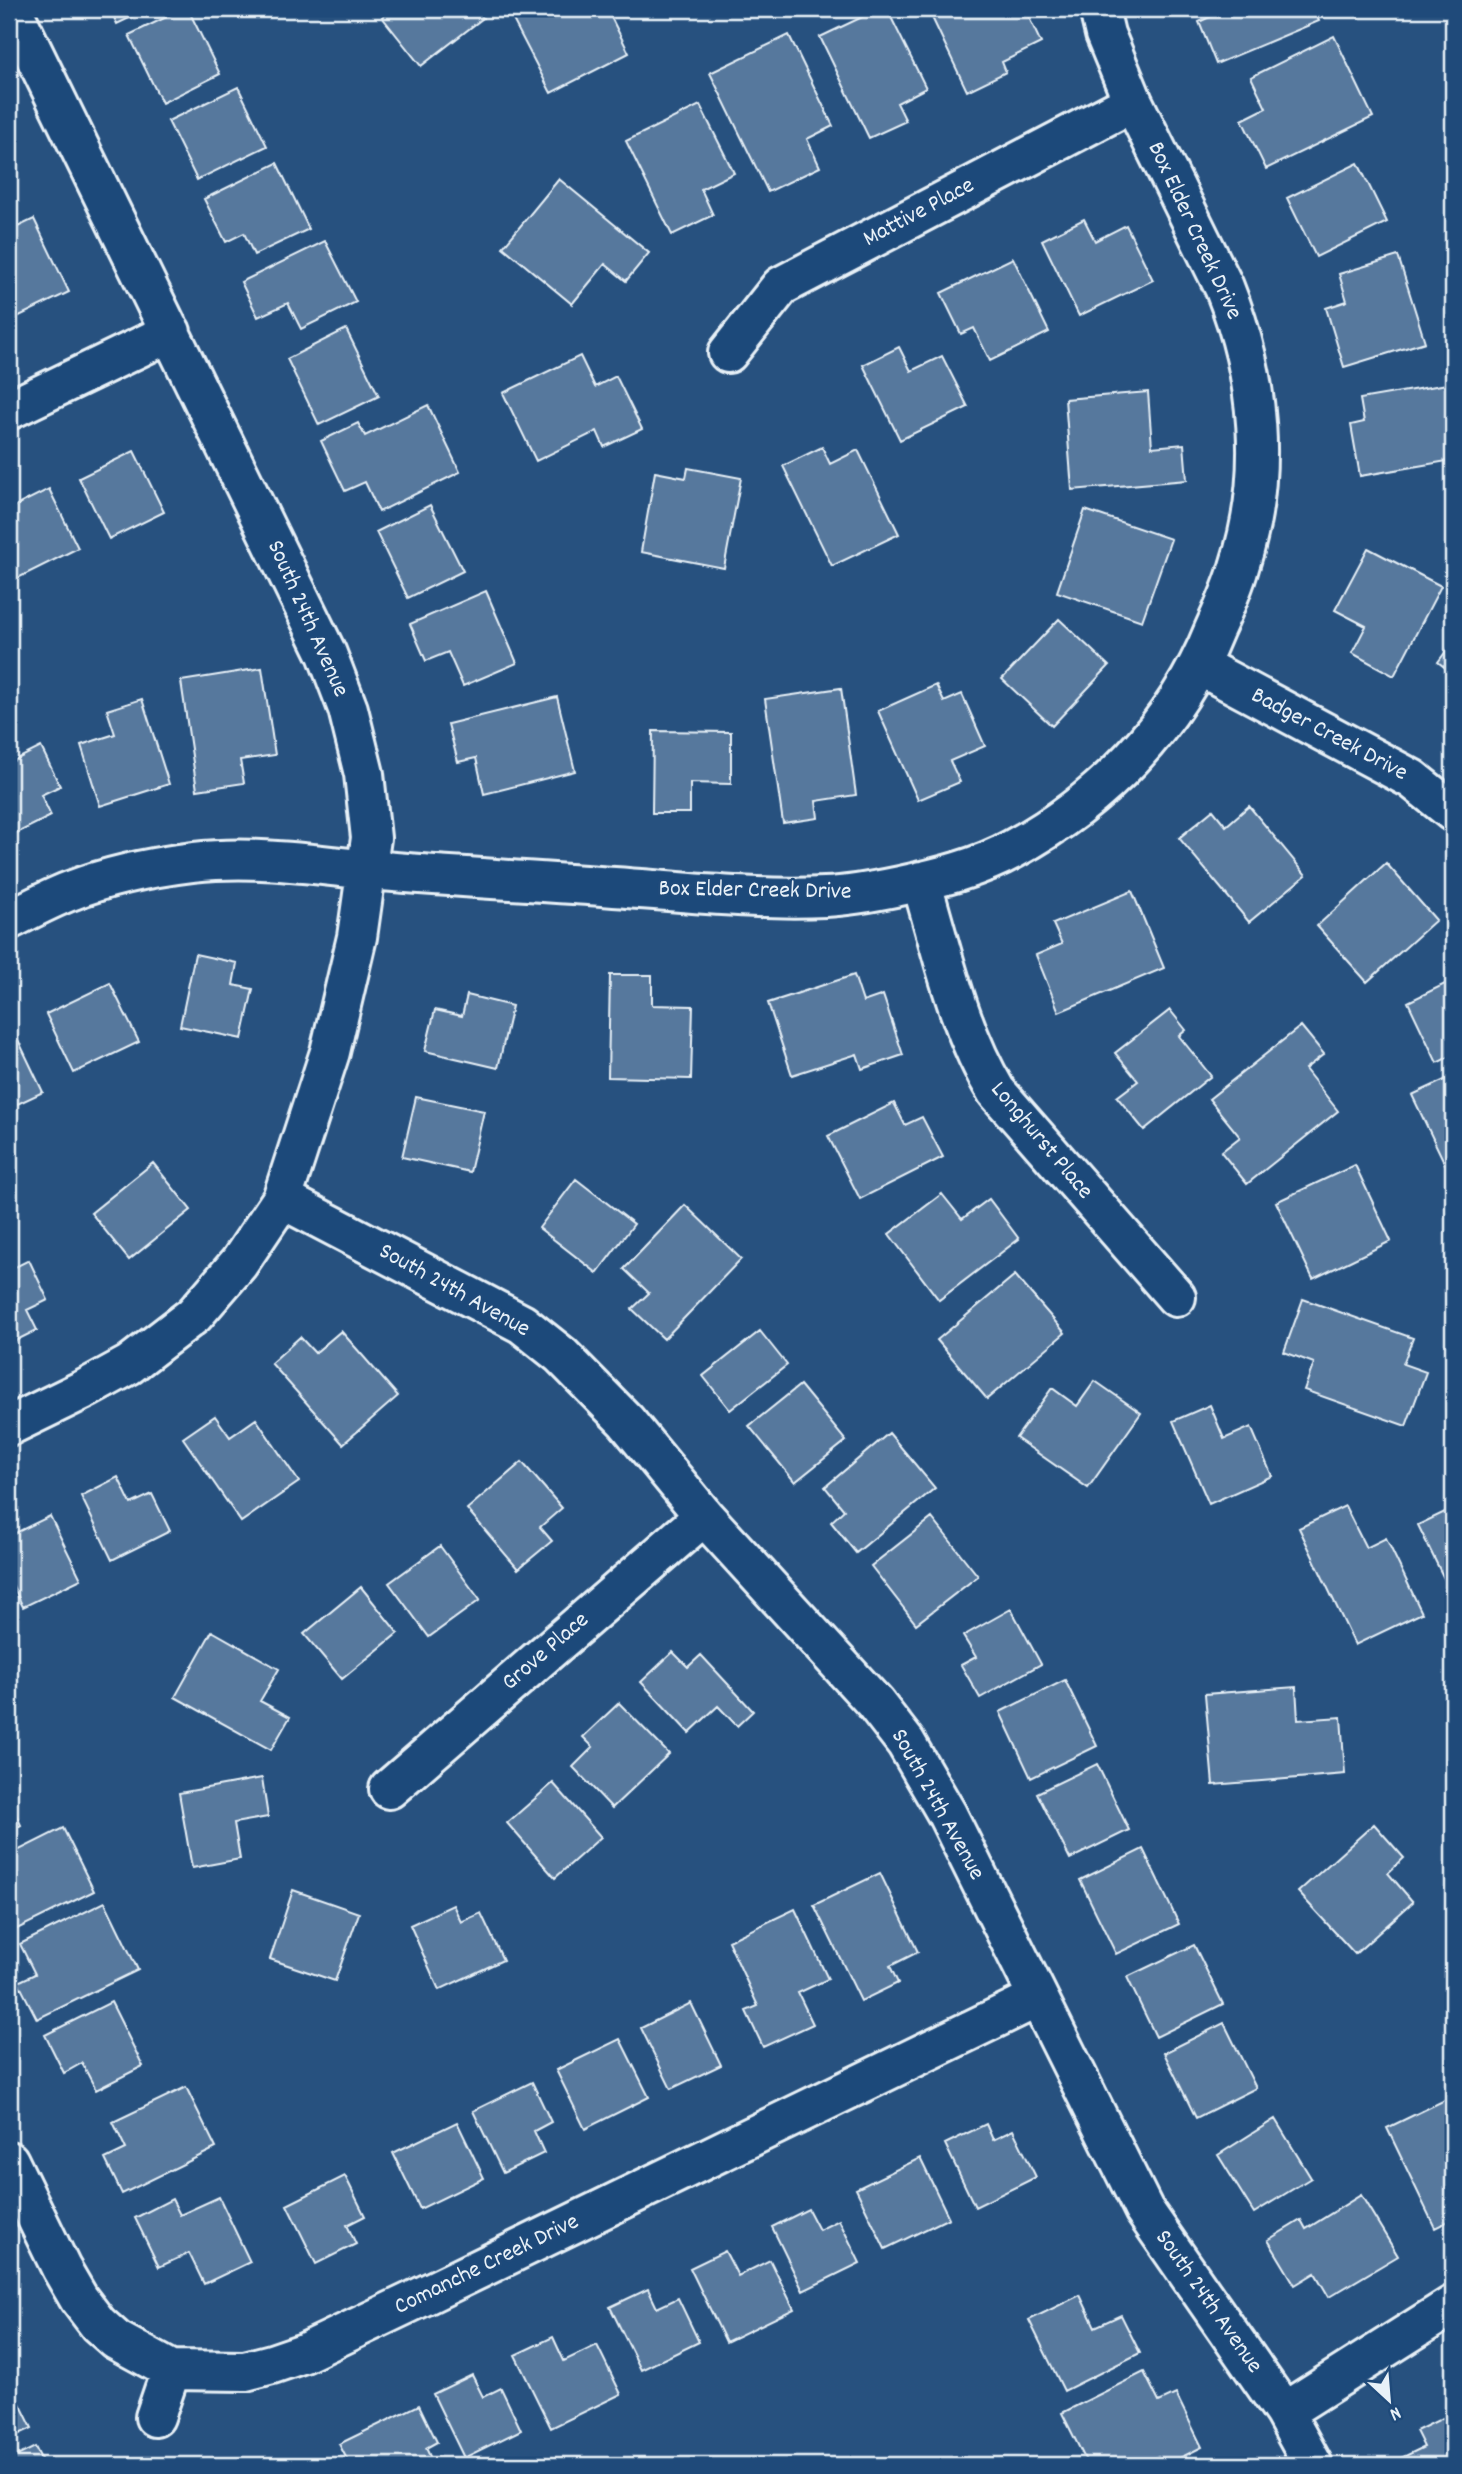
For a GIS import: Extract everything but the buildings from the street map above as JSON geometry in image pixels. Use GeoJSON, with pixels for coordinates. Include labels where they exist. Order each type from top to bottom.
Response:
{"type":"FeatureCollection","features":[{"type":"Feature","properties":{"kind":"street","name":"South 24th Avenue"},"geometry":{"type":"LineString","coordinates":[[12,9],[327,654],[348,709],[369,806],[371,838],[368,869],[357,937],[330,1052],[282,1199],[522,1324],[593,1385],[704,1516],[875,1703],[906,1743],[947,1814],[1144,2210],[1284,2412],[1314,2465]]}},
{"type":"Feature","properties":{"kind":"street","name":"Box Elder Creek Drive"},"geometry":{"type":"LineString","coordinates":[[9,920],[68,891],[107,879],[193,862],[240,859],[288,860],[368,869],[731,896],[826,897],[862,894],[954,872],[1009,852],[1060,821],[1087,800],[1148,741],[1182,696],[1200,666],[1239,569],[1253,514],[1257,481],[1257,419],[1251,371],[1235,315],[1133,102],[1105,34],[1099,9]]}},
{"type":"Feature","properties":{"kind":"street","name":"Mattive Place"},"geometry":{"type":"LineString","coordinates":[[728,353],[781,286],[1133,102]]}},
{"type":"Feature","properties":{"kind":"street"},"geometry":{"type":"LineString","coordinates":[[9,410],[172,332]]}},
{"type":"Feature","properties":{"kind":"street","name":"Badger Creek Drive"},"geometry":{"type":"LineString","coordinates":[[1200,666],[1412,779],[1453,811]]}},
{"type":"Feature","properties":{"kind":"street","name":"Longhurst Place"},"geometry":{"type":"LineString","coordinates":[[921,881],[959,1008],[984,1071],[996,1091],[1176,1297]]}},
{"type":"Feature","properties":{"kind":"street"},"geometry":{"type":"LineString","coordinates":[[9,1426],[129,1364],[194,1315],[239,1263],[282,1199]]}},
{"type":"Feature","properties":{"kind":"street","name":"Grove Place"},"geometry":{"type":"LineString","coordinates":[[389,1789],[704,1516]]}},
{"type":"Feature","properties":{"kind":"street","name":"Comanche Creek Drive"},"geometry":{"type":"LineString","coordinates":[[9,2161],[61,2268],[92,2316],[116,2340],[171,2370],[245,2371],[304,2353],[1037,1998]]}},
{"type":"Feature","properties":{"kind":"street"},"geometry":{"type":"LineString","coordinates":[[1284,2412],[1453,2305]]}},
{"type":"Feature","properties":{"kind":"street"},"geometry":{"type":"LineString","coordinates":[[155,2417],[171,2370]]}}]}
